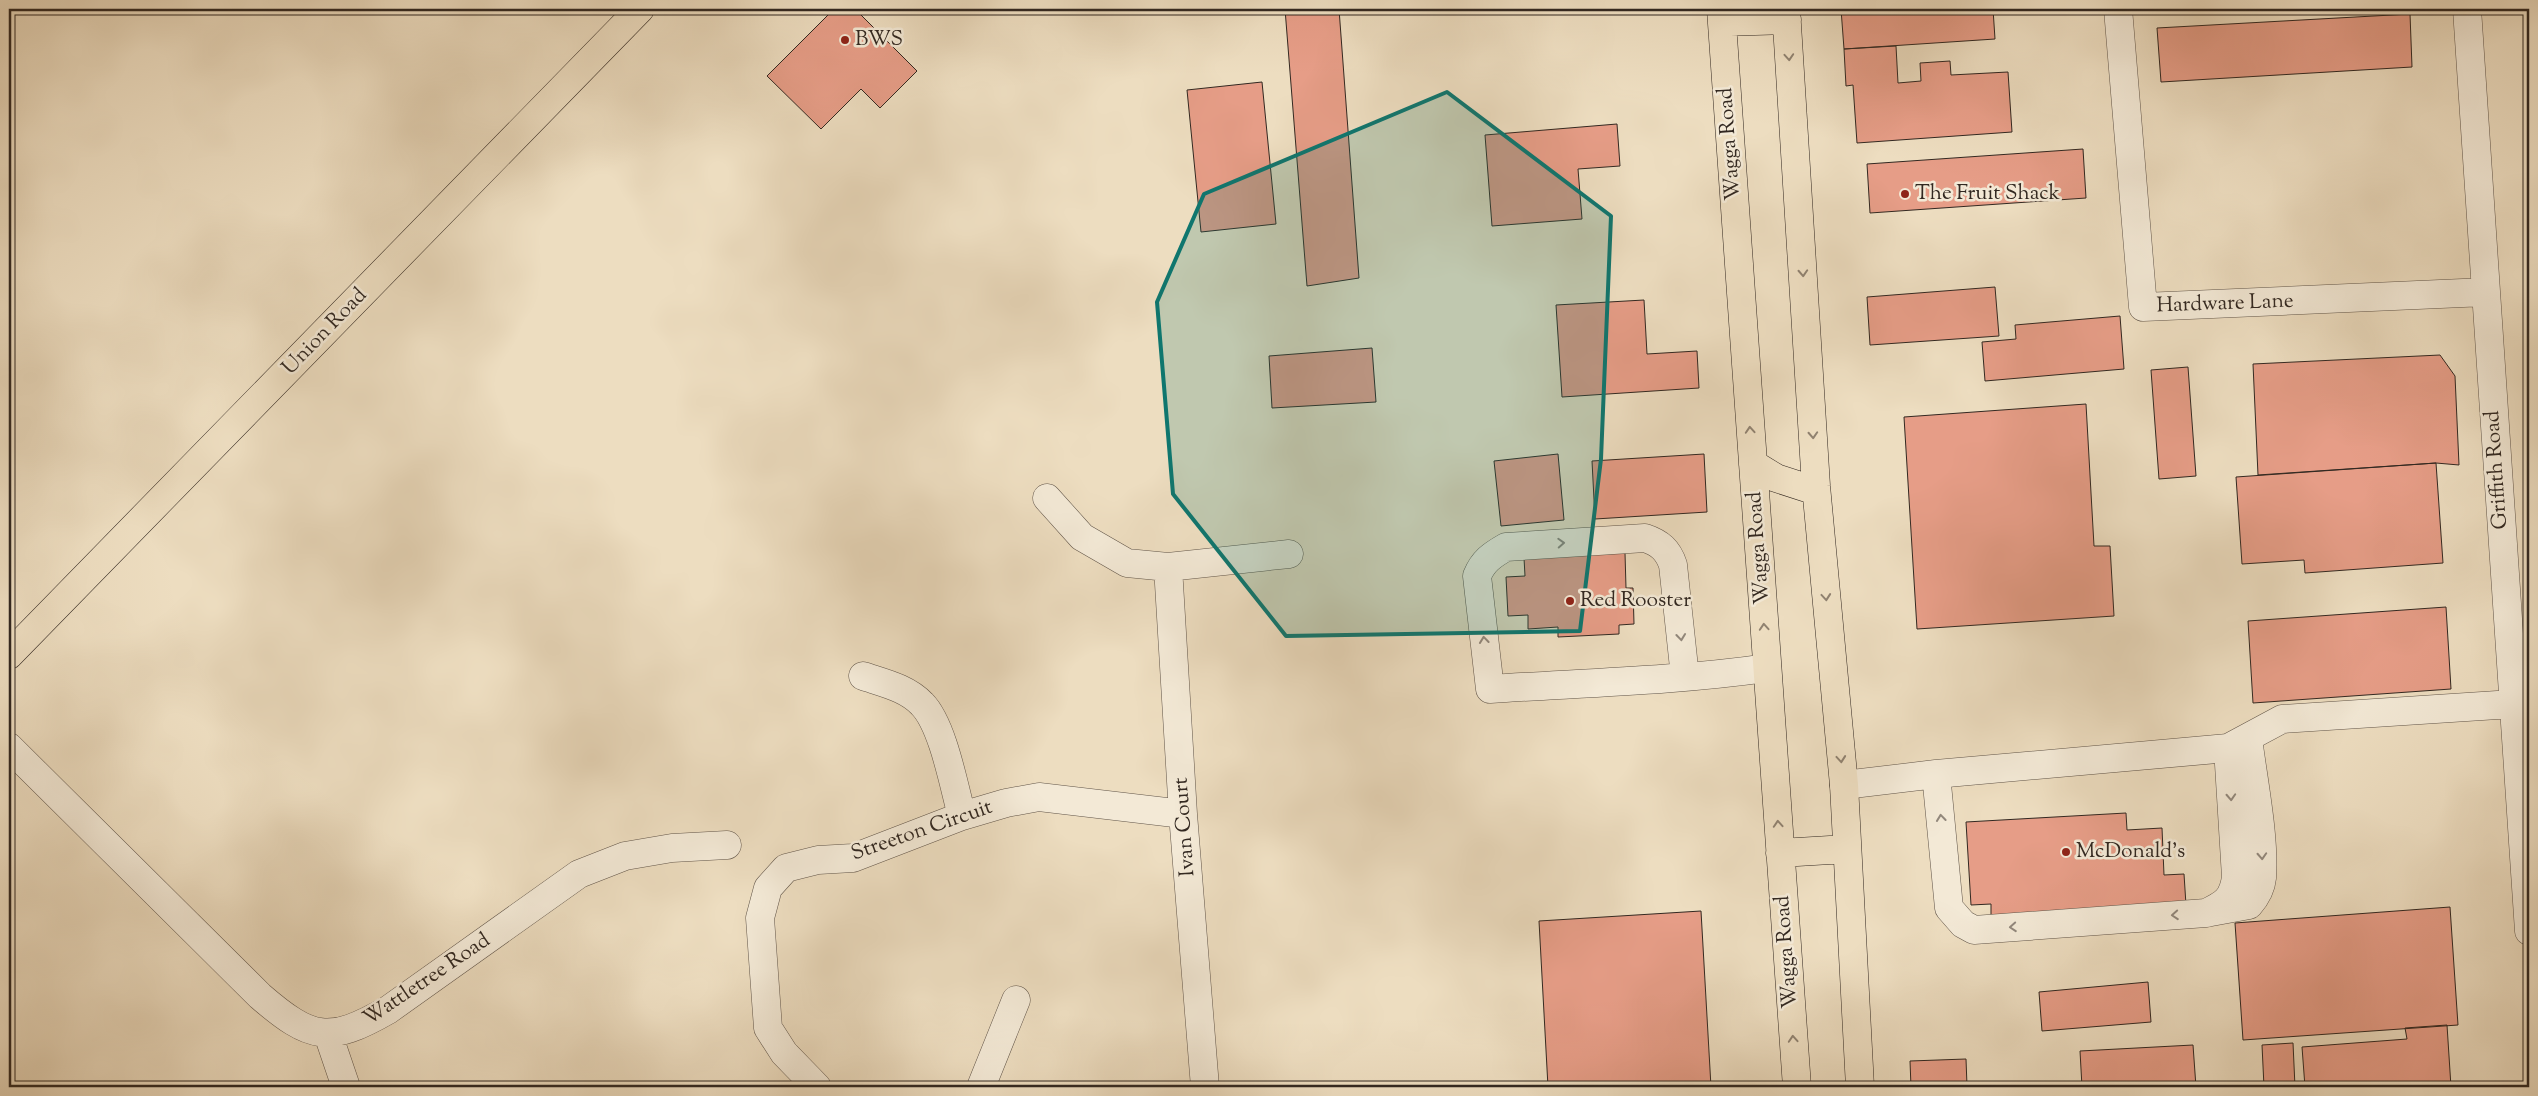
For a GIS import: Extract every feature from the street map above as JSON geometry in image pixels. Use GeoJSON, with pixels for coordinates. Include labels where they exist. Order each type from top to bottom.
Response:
{"type":"FeatureCollection","features":[{"type":"Feature","properties":{"kind":"main road","name":"Union Road"},"geometry":{"type":"LineString","coordinates":[[9,656],[640,9]]}},
{"type":"Feature","properties":{"kind":"main road"},"geometry":{"type":"LineString","coordinates":[[1721,15],[1786,14],[1816,490],[1844,785],[1860,1087]]}},
{"type":"Feature","properties":{"kind":"main road","name":"Wagga Road"},"geometry":{"type":"LineString","coordinates":[[1721,15],[1797,1087]]}},
{"type":"Feature","properties":{"kind":"main road"},"geometry":{"type":"LineString","coordinates":[[1753,464],[1776,478],[1816,490]]}},
{"type":"Feature","properties":{"kind":"main road"},"geometry":{"type":"LineString","coordinates":[[1780,853],[1847,848]]}},
{"type":"Feature","properties":{"kind":"street","name":"Hardware Lane"},"geometry":{"type":"LineString","coordinates":[[2118,9],[2143,307],[2486,292]]}},
{"type":"Feature","properties":{"kind":"street","name":"Griffith Road"},"geometry":{"type":"LineString","coordinates":[[2467,9],[2529,931]]}},
{"type":"Feature","properties":{"kind":"street"},"geometry":{"type":"LineString","coordinates":[[1047,498],[1082,537],[1127,563],[1168,566],[1289,554]]}},
{"type":"Feature","properties":{"kind":"street"},"geometry":{"type":"LineString","coordinates":[[1685,677],[1673,565],[1669,554],[1663,547],[1645,538],[1506,547],[1488,557],[1477,576],[1490,689],[1685,677],[1767,668]]}},
{"type":"Feature","properties":{"kind":"street","name":"Ivan Court"},"geometry":{"type":"LineString","coordinates":[[1168,566],[1183,814],[1205,1087]]}},
{"type":"Feature","properties":{"kind":"street"},"geometry":{"type":"LineString","coordinates":[[864,676],[902,689],[922,704],[934,721],[962,816]]}},
{"type":"Feature","properties":{"kind":"street"},"geometry":{"type":"LineString","coordinates":[[1844,785],[2238,743],[2282,719],[2513,704]]}},
{"type":"Feature","properties":{"kind":"street"},"geometry":{"type":"LineString","coordinates":[[1936,774],[1950,908],[1963,924],[1974,930],[2206,913],[2249,905],[2258,894],[2262,879],[2262,852],[2238,743]]}},
{"type":"Feature","properties":{"kind":"street","name":"Wattletree Road"},"geometry":{"type":"LineString","coordinates":[[9,747],[260,996],[288,1020],[311,1031],[328,1034],[343,1032],[365,1024],[388,1010],[579,874],[625,856],[672,848],[727,845]]}},
{"type":"Feature","properties":{"kind":"street","name":"Streeton Circuit"},"geometry":{"type":"LineString","coordinates":[[816,1087],[784,1053],[768,1028],[760,918],[768,888],[786,868],[818,860],[853,858],[962,816],[1006,803],[1039,797],[1183,814]]}},
{"type":"Feature","properties":{"kind":"street"},"geometry":{"type":"LineString","coordinates":[[981,1087],[1016,1000]]}},
{"type":"Feature","properties":{"kind":"street"},"geometry":{"type":"LineString","coordinates":[[328,1034],[346,1087]]}},
{"type":"Feature","properties":{"kind":"highlighted area"},"geometry":{"type":"Polygon","coordinates":[[[1447,92],[1611,216],[1601,459],[1580,631],[1286,636],[1173,494],[1157,302],[1204,194],[1447,92]]]}},
{"type":"Feature","properties":{"kind":"building","name":"BWS"},"geometry":{"type":"Polygon","coordinates":[[[834,9],[855,9],[917,71],[880,108],[861,89],[821,129],[767,76],[834,9]]]}},
{"type":"Feature","properties":{"kind":"building"},"geometry":{"type":"Polygon","coordinates":[[[1285,9],[1339,9],[1359,278],[1307,286],[1285,9]]]}},
{"type":"Feature","properties":{"kind":"building"},"geometry":{"type":"Polygon","coordinates":[[[1841,9],[1993,9],[1995,39],[1844,49],[1841,9]]]}},
{"type":"Feature","properties":{"kind":"building"},"geometry":{"type":"Polygon","coordinates":[[[2410,14],[2412,67],[2161,82],[2157,28],[2410,14]]]}},
{"type":"Feature","properties":{"kind":"building"},"geometry":{"type":"Polygon","coordinates":[[[1896,46],[1898,83],[1921,81],[1920,63],[1950,61],[1951,75],[2008,72],[2012,132],[1857,143],[1853,85],[1846,86],[1844,49],[1896,46]]]}},
{"type":"Feature","properties":{"kind":"building"},"geometry":{"type":"Polygon","coordinates":[[[1262,82],[1276,224],[1201,232],[1187,90],[1262,82]]]}},
{"type":"Feature","properties":{"kind":"building"},"geometry":{"type":"Polygon","coordinates":[[[1617,124],[1620,166],[1578,169],[1582,219],[1492,226],[1485,135],[1617,124]]]}},
{"type":"Feature","properties":{"kind":"building"},"geometry":{"type":"Polygon","coordinates":[[[2083,149],[2086,198],[1870,213],[1867,164],[2083,149]]]}},
{"type":"Feature","properties":{"kind":"building"},"geometry":{"type":"Polygon","coordinates":[[[1995,287],[1999,336],[1870,345],[1867,297],[1995,287]]]}},
{"type":"Feature","properties":{"kind":"building"},"geometry":{"type":"Polygon","coordinates":[[[1644,300],[1647,354],[1697,351],[1699,388],[1562,397],[1556,305],[1644,300]]]}},
{"type":"Feature","properties":{"kind":"building"},"geometry":{"type":"Polygon","coordinates":[[[2120,316],[2124,369],[1985,381],[1982,342],[2016,339],[2015,325],[2120,316]]]}},
{"type":"Feature","properties":{"kind":"building"},"geometry":{"type":"Polygon","coordinates":[[[1372,348],[1376,402],[1272,408],[1269,356],[1372,348]]]}},
{"type":"Feature","properties":{"kind":"building"},"geometry":{"type":"Polygon","coordinates":[[[2440,355],[2455,376],[2459,465],[2436,463],[2258,475],[2253,364],[2440,355]]]}},
{"type":"Feature","properties":{"kind":"building"},"geometry":{"type":"Polygon","coordinates":[[[2188,367],[2196,476],[2159,479],[2151,370],[2188,367]]]}},
{"type":"Feature","properties":{"kind":"building"},"geometry":{"type":"Polygon","coordinates":[[[2086,404],[2094,546],[2110,546],[2114,616],[1917,629],[1904,417],[2086,404]]]}},
{"type":"Feature","properties":{"kind":"building"},"geometry":{"type":"Polygon","coordinates":[[[1558,454],[1564,520],[1501,526],[1494,461],[1558,454]]]}},
{"type":"Feature","properties":{"kind":"building"},"geometry":{"type":"Polygon","coordinates":[[[1704,454],[1707,512],[1595,519],[1592,461],[1704,454]]]}},
{"type":"Feature","properties":{"kind":"building"},"geometry":{"type":"Polygon","coordinates":[[[2436,463],[2443,563],[2305,573],[2304,560],[2242,564],[2236,477],[2436,463]]]}},
{"type":"Feature","properties":{"kind":"building","name":"Red Rooster"},"geometry":{"type":"Polygon","coordinates":[[[1625,553],[1626,588],[1633,588],[1634,624],[1619,625],[1619,634],[1558,637],[1558,627],[1528,629],[1528,615],[1508,616],[1506,577],[1525,576],[1524,558],[1625,553]]]}},
{"type":"Feature","properties":{"kind":"building"},"geometry":{"type":"Polygon","coordinates":[[[2446,607],[2451,689],[2253,703],[2248,621],[2446,607]]]}},
{"type":"Feature","properties":{"kind":"building","name":"McDonald's"},"geometry":{"type":"Polygon","coordinates":[[[2126,813],[2127,830],[2162,828],[2164,875],[2184,874],[2186,905],[1991,915],[1991,904],[1971,905],[1966,822],[2126,813]]]}},
{"type":"Feature","properties":{"kind":"building"},"geometry":{"type":"Polygon","coordinates":[[[2450,907],[2458,1025],[2243,1040],[2235,923],[2450,907]]]}},
{"type":"Feature","properties":{"kind":"building"},"geometry":{"type":"Polygon","coordinates":[[[1701,911],[1711,1087],[1548,1087],[1539,921],[1701,911]]]}},
{"type":"Feature","properties":{"kind":"building"},"geometry":{"type":"Polygon","coordinates":[[[2148,982],[2151,1022],[2042,1031],[2039,992],[2148,982]]]}},
{"type":"Feature","properties":{"kind":"building"},"geometry":{"type":"Polygon","coordinates":[[[2447,1025],[2451,1087],[2305,1087],[2302,1047],[2407,1039],[2405,1028],[2447,1025]]]}},
{"type":"Feature","properties":{"kind":"building"},"geometry":{"type":"Polygon","coordinates":[[[2293,1043],[2295,1087],[2264,1087],[2262,1045],[2293,1043]]]}},
{"type":"Feature","properties":{"kind":"building"},"geometry":{"type":"Polygon","coordinates":[[[2193,1045],[2196,1087],[2082,1087],[2080,1051],[2193,1045]]]}},
{"type":"Feature","properties":{"kind":"building"},"geometry":{"type":"Polygon","coordinates":[[[1966,1059],[1967,1086],[1976,1087],[1911,1087],[1910,1061],[1966,1059]]]}},
{"type":"Feature","properties":{"kind":"place","name":"BWS"},"geometry":{"type":"Point","coordinates":[845,40]}},
{"type":"Feature","properties":{"kind":"place","name":"The Fruit Shack"},"geometry":{"type":"Point","coordinates":[1905,194]}},
{"type":"Feature","properties":{"kind":"place","name":"Red Rooster"},"geometry":{"type":"Point","coordinates":[1570,601]}},
{"type":"Feature","properties":{"kind":"place","name":"McDonald's"},"geometry":{"type":"Point","coordinates":[2066,852]}}]}
